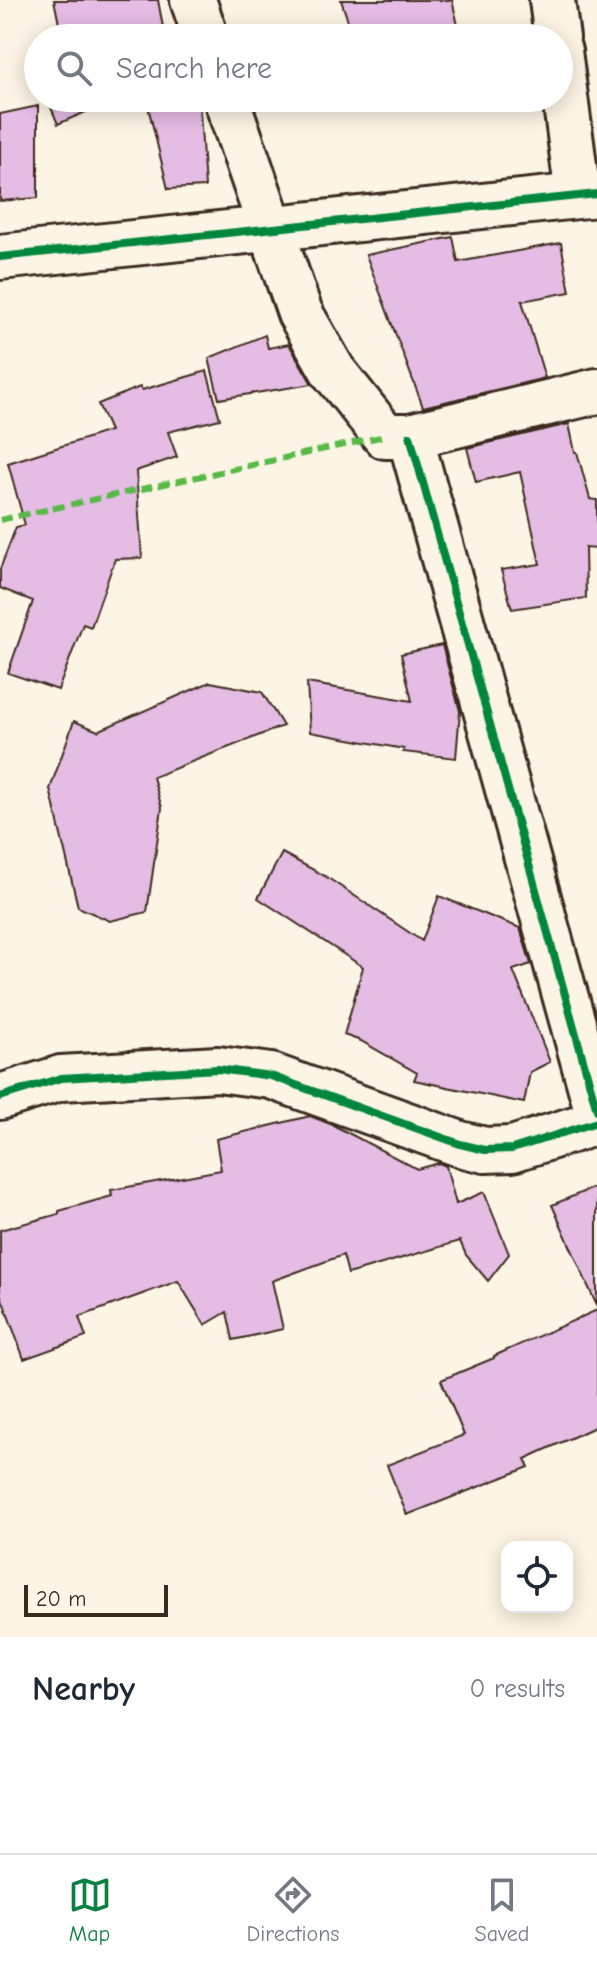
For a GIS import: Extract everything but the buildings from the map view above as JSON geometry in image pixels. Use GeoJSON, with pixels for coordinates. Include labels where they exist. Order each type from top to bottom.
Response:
{"type":"FeatureCollection","features":[{"type":"Feature","properties":{"kind":"street"},"geometry":{"type":"LineString","coordinates":[[193,0],[201,24]]}},
{"type":"Feature","properties":{"kind":"street"},"geometry":{"type":"LineString","coordinates":[[552,0],[555,24]]}},
{"type":"Feature","properties":{"kind":"street"},"geometry":{"type":"LineString","coordinates":[[231,112],[300,313],[333,371],[385,436],[410,436],[597,391]]}},
{"type":"Feature","properties":{"kind":"street"},"geometry":{"type":"LineString","coordinates":[[0,257],[587,195],[571,112]]}},
{"type":"Feature","properties":{"kind":"street"},"geometry":{"type":"LineString","coordinates":[[410,436],[597,1110]]}},
{"type":"Feature","properties":{"kind":"street"},"geometry":{"type":"LineString","coordinates":[[0,1097],[61,1078],[218,1069],[271,1076],[460,1144],[485,1150],[512,1149],[597,1122]]}},
{"type":"Feature","properties":{"kind":"marked path"},"geometry":{"type":"LineString","coordinates":[[0,520],[385,436]]}},
{"type":"Feature","properties":{"kind":"cycle path"},"geometry":{"type":"LineString","coordinates":[[0,257],[597,194]]}},
{"type":"Feature","properties":{"kind":"cycle path"},"geometry":{"type":"LineString","coordinates":[[410,436],[597,1110]]}},
{"type":"Feature","properties":{"kind":"cycle path"},"geometry":{"type":"LineString","coordinates":[[0,1097],[61,1078],[218,1069],[271,1076],[460,1144],[485,1150],[512,1149],[597,1122]]}}]}
